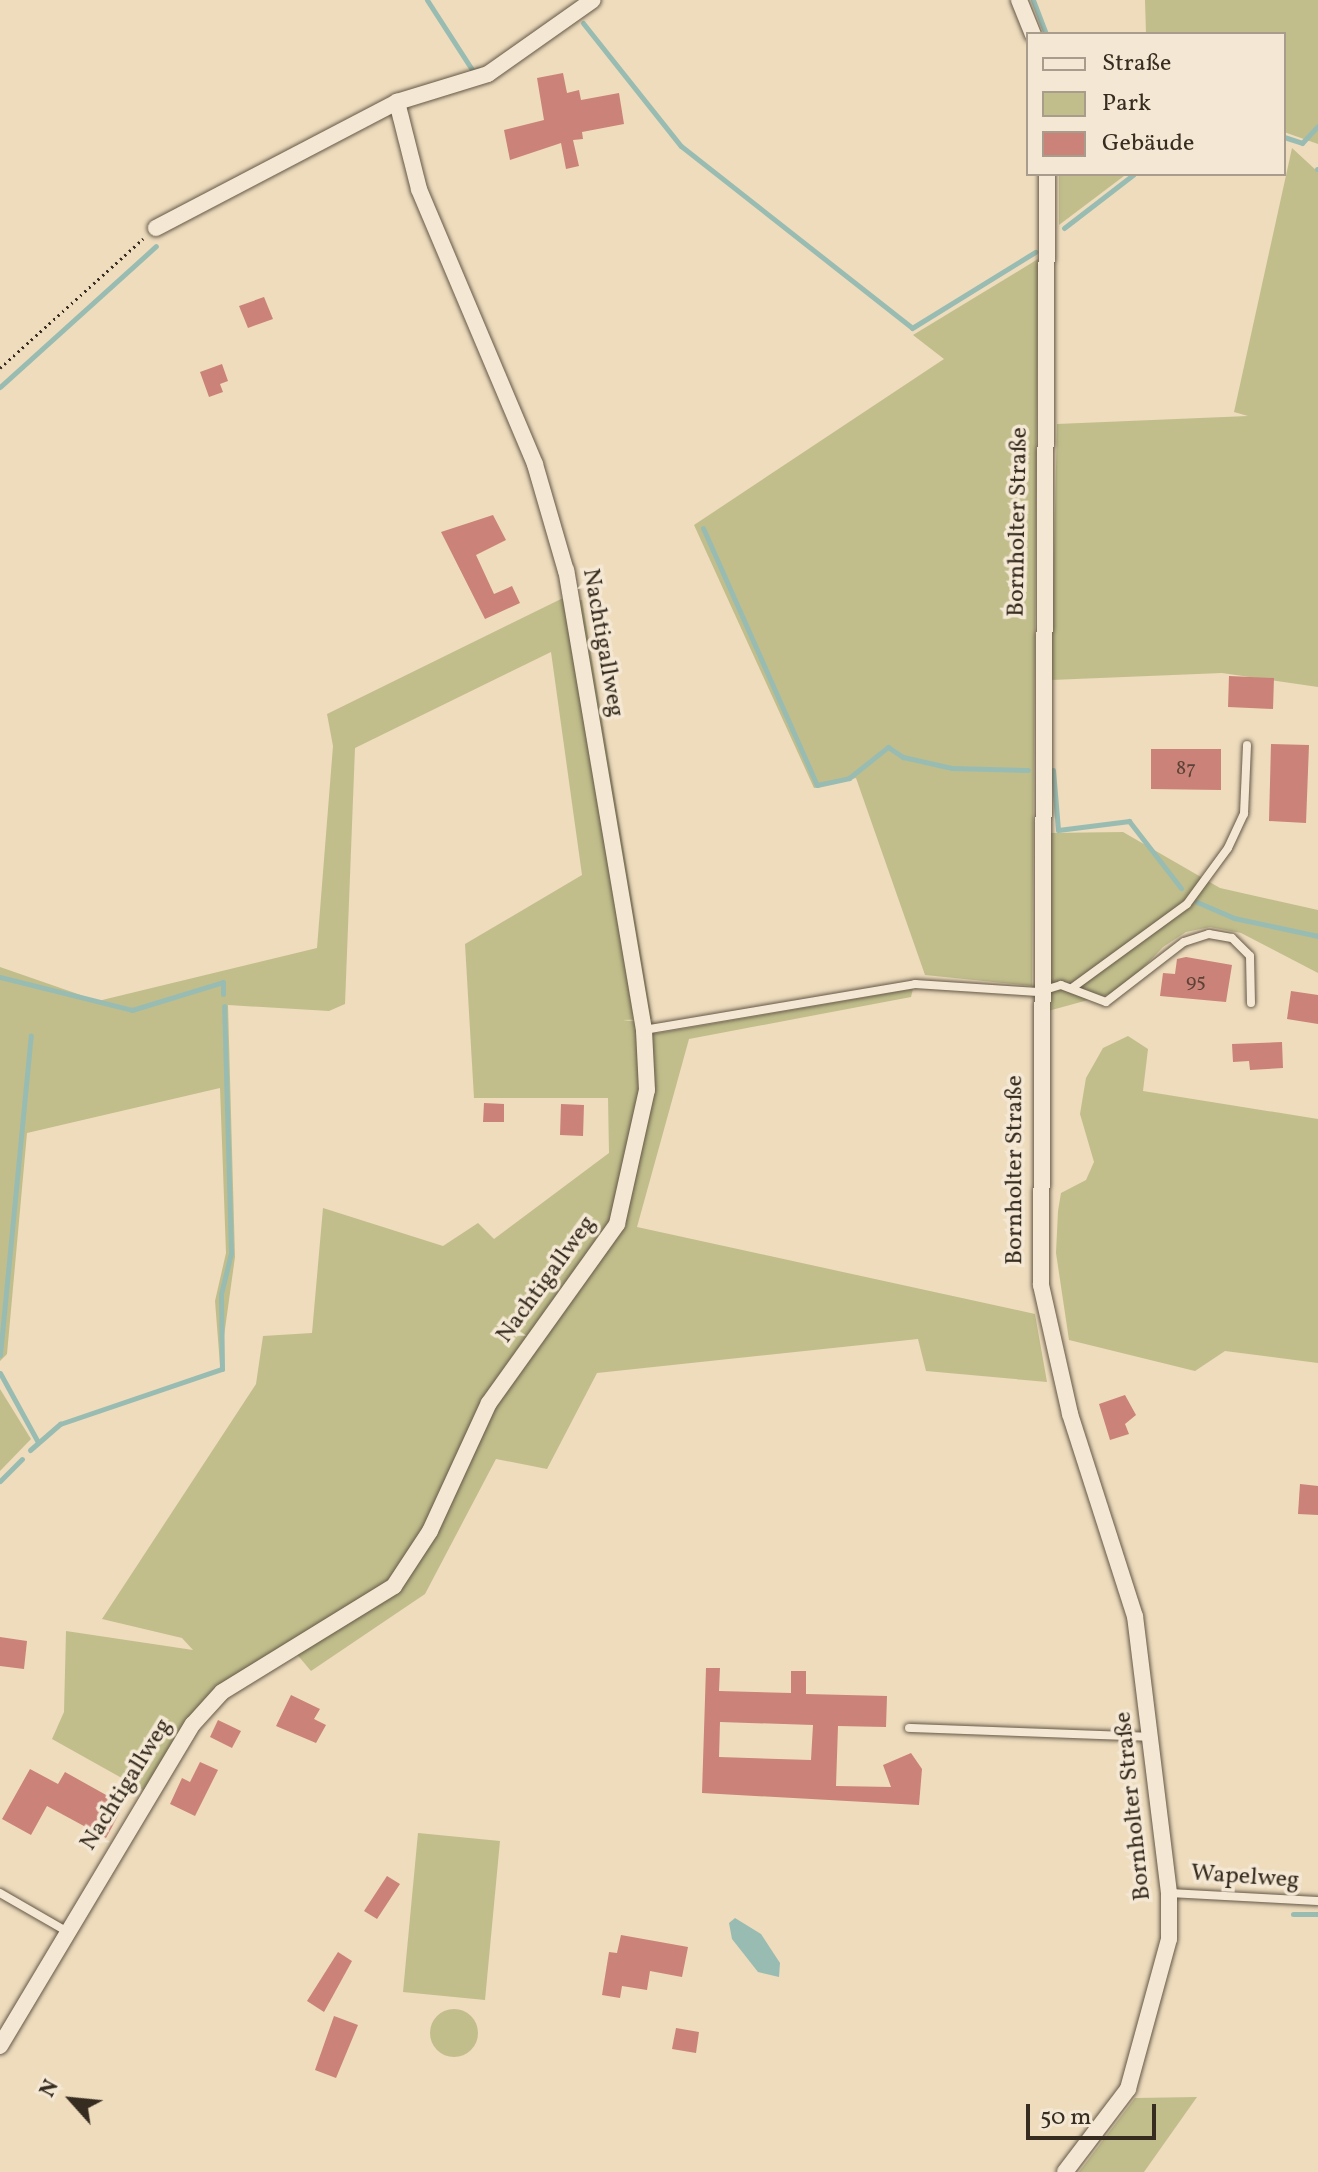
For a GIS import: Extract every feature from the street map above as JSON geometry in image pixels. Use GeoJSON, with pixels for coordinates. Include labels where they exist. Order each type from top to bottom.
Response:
{"type":"FeatureCollection","features":[{"type":"Feature","properties":{"kind":"street"},"geometry":{"type":"LineString","coordinates":[[156,228],[397,102],[488,74],[593,0]]}},
{"type":"Feature","properties":{"kind":"street"},"geometry":{"type":"LineString","coordinates":[[1019,0],[1032,32]]}},
{"type":"Feature","properties":{"kind":"street","name":"Nachtigallweg"},"geometry":{"type":"LineString","coordinates":[[0,2046],[166,1762],[222,1692],[394,1586],[430,1531],[489,1403],[617,1224],[647,1090],[644,1030],[566,571],[535,464],[419,189],[397,102]]}},
{"type":"Feature","properties":{"kind":"street","name":"Bornholter Straße"},"geometry":{"type":"LineString","coordinates":[[1047,176],[1038,992],[1041,1285],[1070,1414],[1135,1616],[1169,1893],[1169,1939],[1128,2089],[1065,2172]]}},
{"type":"Feature","properties":{"kind":"lane"},"geometry":{"type":"LineString","coordinates":[[644,1030],[915,984],[1038,992],[1072,988],[1187,904],[1228,848],[1244,814],[1247,745]]}},
{"type":"Feature","properties":{"kind":"lane"},"geometry":{"type":"LineString","coordinates":[[1072,988],[1096,1000],[1115,1000],[1184,942],[1221,934],[1250,956],[1251,1003]]}},
{"type":"Feature","properties":{"kind":"lane"},"geometry":{"type":"LineString","coordinates":[[909,1728],[1150,1737]]}},
{"type":"Feature","properties":{"kind":"lane"},"geometry":{"type":"LineString","coordinates":[[0,1893],[66,1931]]}},
{"type":"Feature","properties":{"kind":"lane","name":"Wapelweg"},"geometry":{"type":"LineString","coordinates":[[1169,1893],[1318,1901]]}},
{"type":"Feature","properties":{"kind":"path"},"geometry":{"type":"LineString","coordinates":[[1,364],[156,228]]}},
{"type":"Feature","properties":{"kind":"green space"},"geometry":{"type":"Polygon","coordinates":[[[1145,0],[1318,0],[1318,144],[1286,133],[1286,32],[1146,32],[1145,0]]]}},
{"type":"Feature","properties":{"kind":"green space"},"geometry":{"type":"Polygon","coordinates":[[[1292,148],[1318,172],[1318,687],[1222,673],[1051,680],[1057,424],[1248,416],[1234,412],[1292,148]]]}},
{"type":"Feature","properties":{"kind":"green space"},"geometry":{"type":"Polygon","coordinates":[[[1059,176],[1124,176],[1059,225],[1059,176]]]}},
{"type":"Feature","properties":{"kind":"green space"},"geometry":{"type":"Polygon","coordinates":[[[1038,259],[1032,986],[925,975],[856,778],[814,788],[694,525],[944,359],[913,335],[1038,259]]]}},
{"type":"Feature","properties":{"kind":"green space"},"geometry":{"type":"Polygon","coordinates":[[[561,599],[582,600],[652,1019],[623,1020],[639,1022],[641,1036],[913,989],[911,997],[689,1039],[637,1227],[1035,1314],[1047,1382],[926,1371],[918,1339],[597,1373],[547,1469],[496,1459],[425,1594],[311,1671],[289,1645],[216,1690],[145,1791],[52,1739],[64,1712],[66,1631],[193,1650],[182,1638],[102,1619],[256,1384],[263,1336],[312,1333],[323,1208],[443,1246],[478,1223],[494,1239],[609,1153],[608,1098],[474,1098],[465,944],[582,875],[551,652],[355,748],[345,1004],[329,1011],[228,1005],[235,1257],[220,1365],[215,1301],[226,1253],[220,1088],[27,1133],[7,1354],[0,1361],[0,967],[98,1001],[317,948],[333,746],[327,714],[561,599]]]}},
{"type":"Feature","properties":{"kind":"green space"},"geometry":{"type":"Polygon","coordinates":[[[1123,832],[1220,888],[1318,910],[1318,973],[1241,933],[1210,927],[1186,932],[1163,947],[1121,991],[1048,1011],[1049,833],[1123,832]]]}},
{"type":"Feature","properties":{"kind":"green space"},"geometry":{"type":"Polygon","coordinates":[[[1128,1036],[1148,1049],[1143,1091],[1318,1119],[1318,1363],[1225,1351],[1195,1371],[1069,1340],[1056,1253],[1061,1193],[1086,1180],[1094,1162],[1080,1114],[1086,1078],[1103,1048],[1128,1036]]]}},
{"type":"Feature","properties":{"kind":"green space"},"geometry":{"type":"Polygon","coordinates":[[[0,1389],[31,1439],[0,1471],[0,1389]]]}},
{"type":"Feature","properties":{"kind":"green space"},"geometry":{"type":"Polygon","coordinates":[[[418,1833],[500,1841],[485,2000],[403,1992],[418,1833]]]}},
{"type":"Feature","properties":{"kind":"green space"},"geometry":{"type":"Polygon","coordinates":[[[454,2009],[463,2010],[471,2016],[477,2024],[477,2042],[471,2050],[463,2056],[454,2057],[445,2056],[437,2050],[431,2042],[430,2033],[431,2024],[437,2016],[445,2010],[454,2009]]]}},
{"type":"Feature","properties":{"kind":"green space"},"geometry":{"type":"Polygon","coordinates":[[[1197,2097],[1144,2172],[1079,2172],[1135,2098],[1197,2097]]]}},
{"type":"Feature","properties":{"kind":"water"},"geometry":{"type":"Polygon","coordinates":[[[735,1918],[761,1934],[780,1963],[779,1977],[758,1972],[732,1939],[729,1923],[735,1918]]]}},
{"type":"Feature","properties":{"kind":"building"},"geometry":{"type":"Polygon","coordinates":[[[563,73],[567,93],[579,90],[581,100],[619,93],[624,124],[582,132],[583,139],[573,140],[579,166],[566,169],[561,143],[510,160],[504,130],[544,120],[537,78],[563,73]]]}},
{"type":"Feature","properties":{"kind":"building"},"geometry":{"type":"Polygon","coordinates":[[[264,297],[273,319],[248,328],[239,306],[264,297]]]}},
{"type":"Feature","properties":{"kind":"building"},"geometry":{"type":"Polygon","coordinates":[[[222,364],[228,381],[220,384],[223,392],[209,397],[200,372],[222,364]]]}},
{"type":"Feature","properties":{"kind":"building"},"geometry":{"type":"Polygon","coordinates":[[[493,515],[506,540],[476,555],[494,594],[512,586],[520,603],[485,619],[441,532],[493,515]]]}},
{"type":"Feature","properties":{"kind":"building"},"geometry":{"type":"Polygon","coordinates":[[[1229,676],[1274,678],[1273,709],[1228,707],[1229,676]]]}},
{"type":"Feature","properties":{"kind":"building"},"geometry":{"type":"Polygon","coordinates":[[[1271,744],[1309,745],[1306,823],[1269,821],[1271,744]]]}},
{"type":"Feature","properties":{"kind":"building"},"geometry":{"type":"Polygon","coordinates":[[[1151,749],[1221,749],[1221,790],[1151,789],[1151,749]]]}},
{"type":"Feature","properties":{"kind":"building"},"geometry":{"type":"Polygon","coordinates":[[[1186,957],[1232,965],[1226,1002],[1160,996],[1163,973],[1175,974],[1177,959],[1186,957]]]}},
{"type":"Feature","properties":{"kind":"building"},"geometry":{"type":"Polygon","coordinates":[[[1291,991],[1318,995],[1318,1024],[1287,1019],[1291,991]]]}},
{"type":"Feature","properties":{"kind":"building"},"geometry":{"type":"Polygon","coordinates":[[[1282,1042],[1283,1068],[1250,1070],[1249,1061],[1233,1062],[1232,1044],[1282,1042]]]}},
{"type":"Feature","properties":{"kind":"building"},"geometry":{"type":"Polygon","coordinates":[[[484,1103],[504,1104],[504,1122],[483,1122],[484,1103]]]}},
{"type":"Feature","properties":{"kind":"building"},"geometry":{"type":"Polygon","coordinates":[[[561,1104],[584,1105],[583,1136],[560,1135],[561,1104]]]}},
{"type":"Feature","properties":{"kind":"building"},"geometry":{"type":"Polygon","coordinates":[[[1125,1395],[1136,1415],[1125,1424],[1129,1434],[1110,1440],[1099,1404],[1125,1395]]]}},
{"type":"Feature","properties":{"kind":"building"},"geometry":{"type":"Polygon","coordinates":[[[1300,1484],[1318,1486],[1318,1515],[1298,1514],[1300,1484]]]}},
{"type":"Feature","properties":{"kind":"building"},"geometry":{"type":"Polygon","coordinates":[[[0,1637],[27,1641],[24,1669],[0,1666],[0,1637]]]}},
{"type":"Feature","properties":{"kind":"building"},"geometry":{"type":"Polygon","coordinates":[[[706,1668],[720,1668],[719,1691],[791,1693],[791,1671],[806,1671],[806,1694],[887,1696],[886,1727],[838,1726],[836,1786],[891,1787],[883,1765],[911,1753],[922,1769],[919,1805],[702,1793],[706,1668]],[[720,1722],[719,1757],[811,1760],[813,1725],[720,1722]]]}},
{"type":"Feature","properties":{"kind":"building"},"geometry":{"type":"Polygon","coordinates":[[[291,1695],[320,1709],[314,1719],[326,1725],[316,1743],[276,1726],[291,1695]]]}},
{"type":"Feature","properties":{"kind":"building"},"geometry":{"type":"Polygon","coordinates":[[[218,1720],[241,1731],[232,1748],[210,1737],[218,1720]]]}},
{"type":"Feature","properties":{"kind":"building"},"geometry":{"type":"Polygon","coordinates":[[[200,1762],[218,1770],[195,1816],[170,1804],[182,1778],[190,1782],[200,1762]]]}},
{"type":"Feature","properties":{"kind":"building"},"geometry":{"type":"Polygon","coordinates":[[[30,1769],[58,1784],[65,1772],[124,1805],[106,1838],[47,1806],[31,1835],[2,1819],[30,1769]]]}},
{"type":"Feature","properties":{"kind":"building"},"geometry":{"type":"Polygon","coordinates":[[[387,1876],[400,1884],[377,1919],[364,1911],[387,1876]]]}},
{"type":"Feature","properties":{"kind":"building"},"geometry":{"type":"Polygon","coordinates":[[[621,1935],[688,1947],[682,1977],[650,1971],[647,1990],[622,1986],[620,1998],[602,1995],[609,1952],[617,1953],[621,1935]]]}},
{"type":"Feature","properties":{"kind":"building"},"geometry":{"type":"Polygon","coordinates":[[[338,1952],[352,1961],[324,2012],[307,2001],[338,1952]]]}},
{"type":"Feature","properties":{"kind":"building"},"geometry":{"type":"Polygon","coordinates":[[[334,2016],[358,2025],[336,2078],[315,2070],[334,2016]]]}},
{"type":"Feature","properties":{"kind":"building"},"geometry":{"type":"Polygon","coordinates":[[[676,2028],[699,2032],[696,2053],[672,2049],[676,2028]]]}},
{"type":"Feature","properties":{"kind":"waterway"},"geometry":{"type":"LineString","coordinates":[[427,0],[473,71],[479,69]]}},
{"type":"Feature","properties":{"kind":"waterway"},"geometry":{"type":"LineString","coordinates":[[1033,0],[1045,32]]}},
{"type":"Feature","properties":{"kind":"waterway"},"geometry":{"type":"LineString","coordinates":[[583,23],[681,146],[912,328],[1035,252]]}},
{"type":"Feature","properties":{"kind":"waterway"},"geometry":{"type":"LineString","coordinates":[[1286,138],[1302,143],[1318,126]]}},
{"type":"Feature","properties":{"kind":"waterway"},"geometry":{"type":"LineString","coordinates":[[1064,228],[1131,176]]}},
{"type":"Feature","properties":{"kind":"waterway"},"geometry":{"type":"LineString","coordinates":[[0,387],[156,246]]}},
{"type":"Feature","properties":{"kind":"waterway"},"geometry":{"type":"LineString","coordinates":[[703,528],[817,785],[849,778],[888,747],[903,757],[952,768],[1028,770]]}},
{"type":"Feature","properties":{"kind":"waterway"},"geometry":{"type":"LineString","coordinates":[[1053,770],[1058,830],[1129,821],[1181,888]]}},
{"type":"Feature","properties":{"kind":"waterway"},"geometry":{"type":"LineString","coordinates":[[1197,902],[1234,918],[1318,936]]}},
{"type":"Feature","properties":{"kind":"waterway"},"geometry":{"type":"LineString","coordinates":[[0,977],[132,1010],[223,982],[223,994]]}},
{"type":"Feature","properties":{"kind":"waterway"},"geometry":{"type":"LineString","coordinates":[[30,1450],[60,1424],[222,1369],[221,1294],[231,1253],[224,1006]]}},
{"type":"Feature","properties":{"kind":"waterway"},"geometry":{"type":"LineString","coordinates":[[0,1355],[31,1035]]}},
{"type":"Feature","properties":{"kind":"waterway"},"geometry":{"type":"LineString","coordinates":[[0,1373],[38,1442]]}},
{"type":"Feature","properties":{"kind":"waterway"},"geometry":{"type":"LineString","coordinates":[[0,1481],[22,1459]]}},
{"type":"Feature","properties":{"kind":"waterway"},"geometry":{"type":"LineString","coordinates":[[1293,1914],[1318,1914]]}}]}
